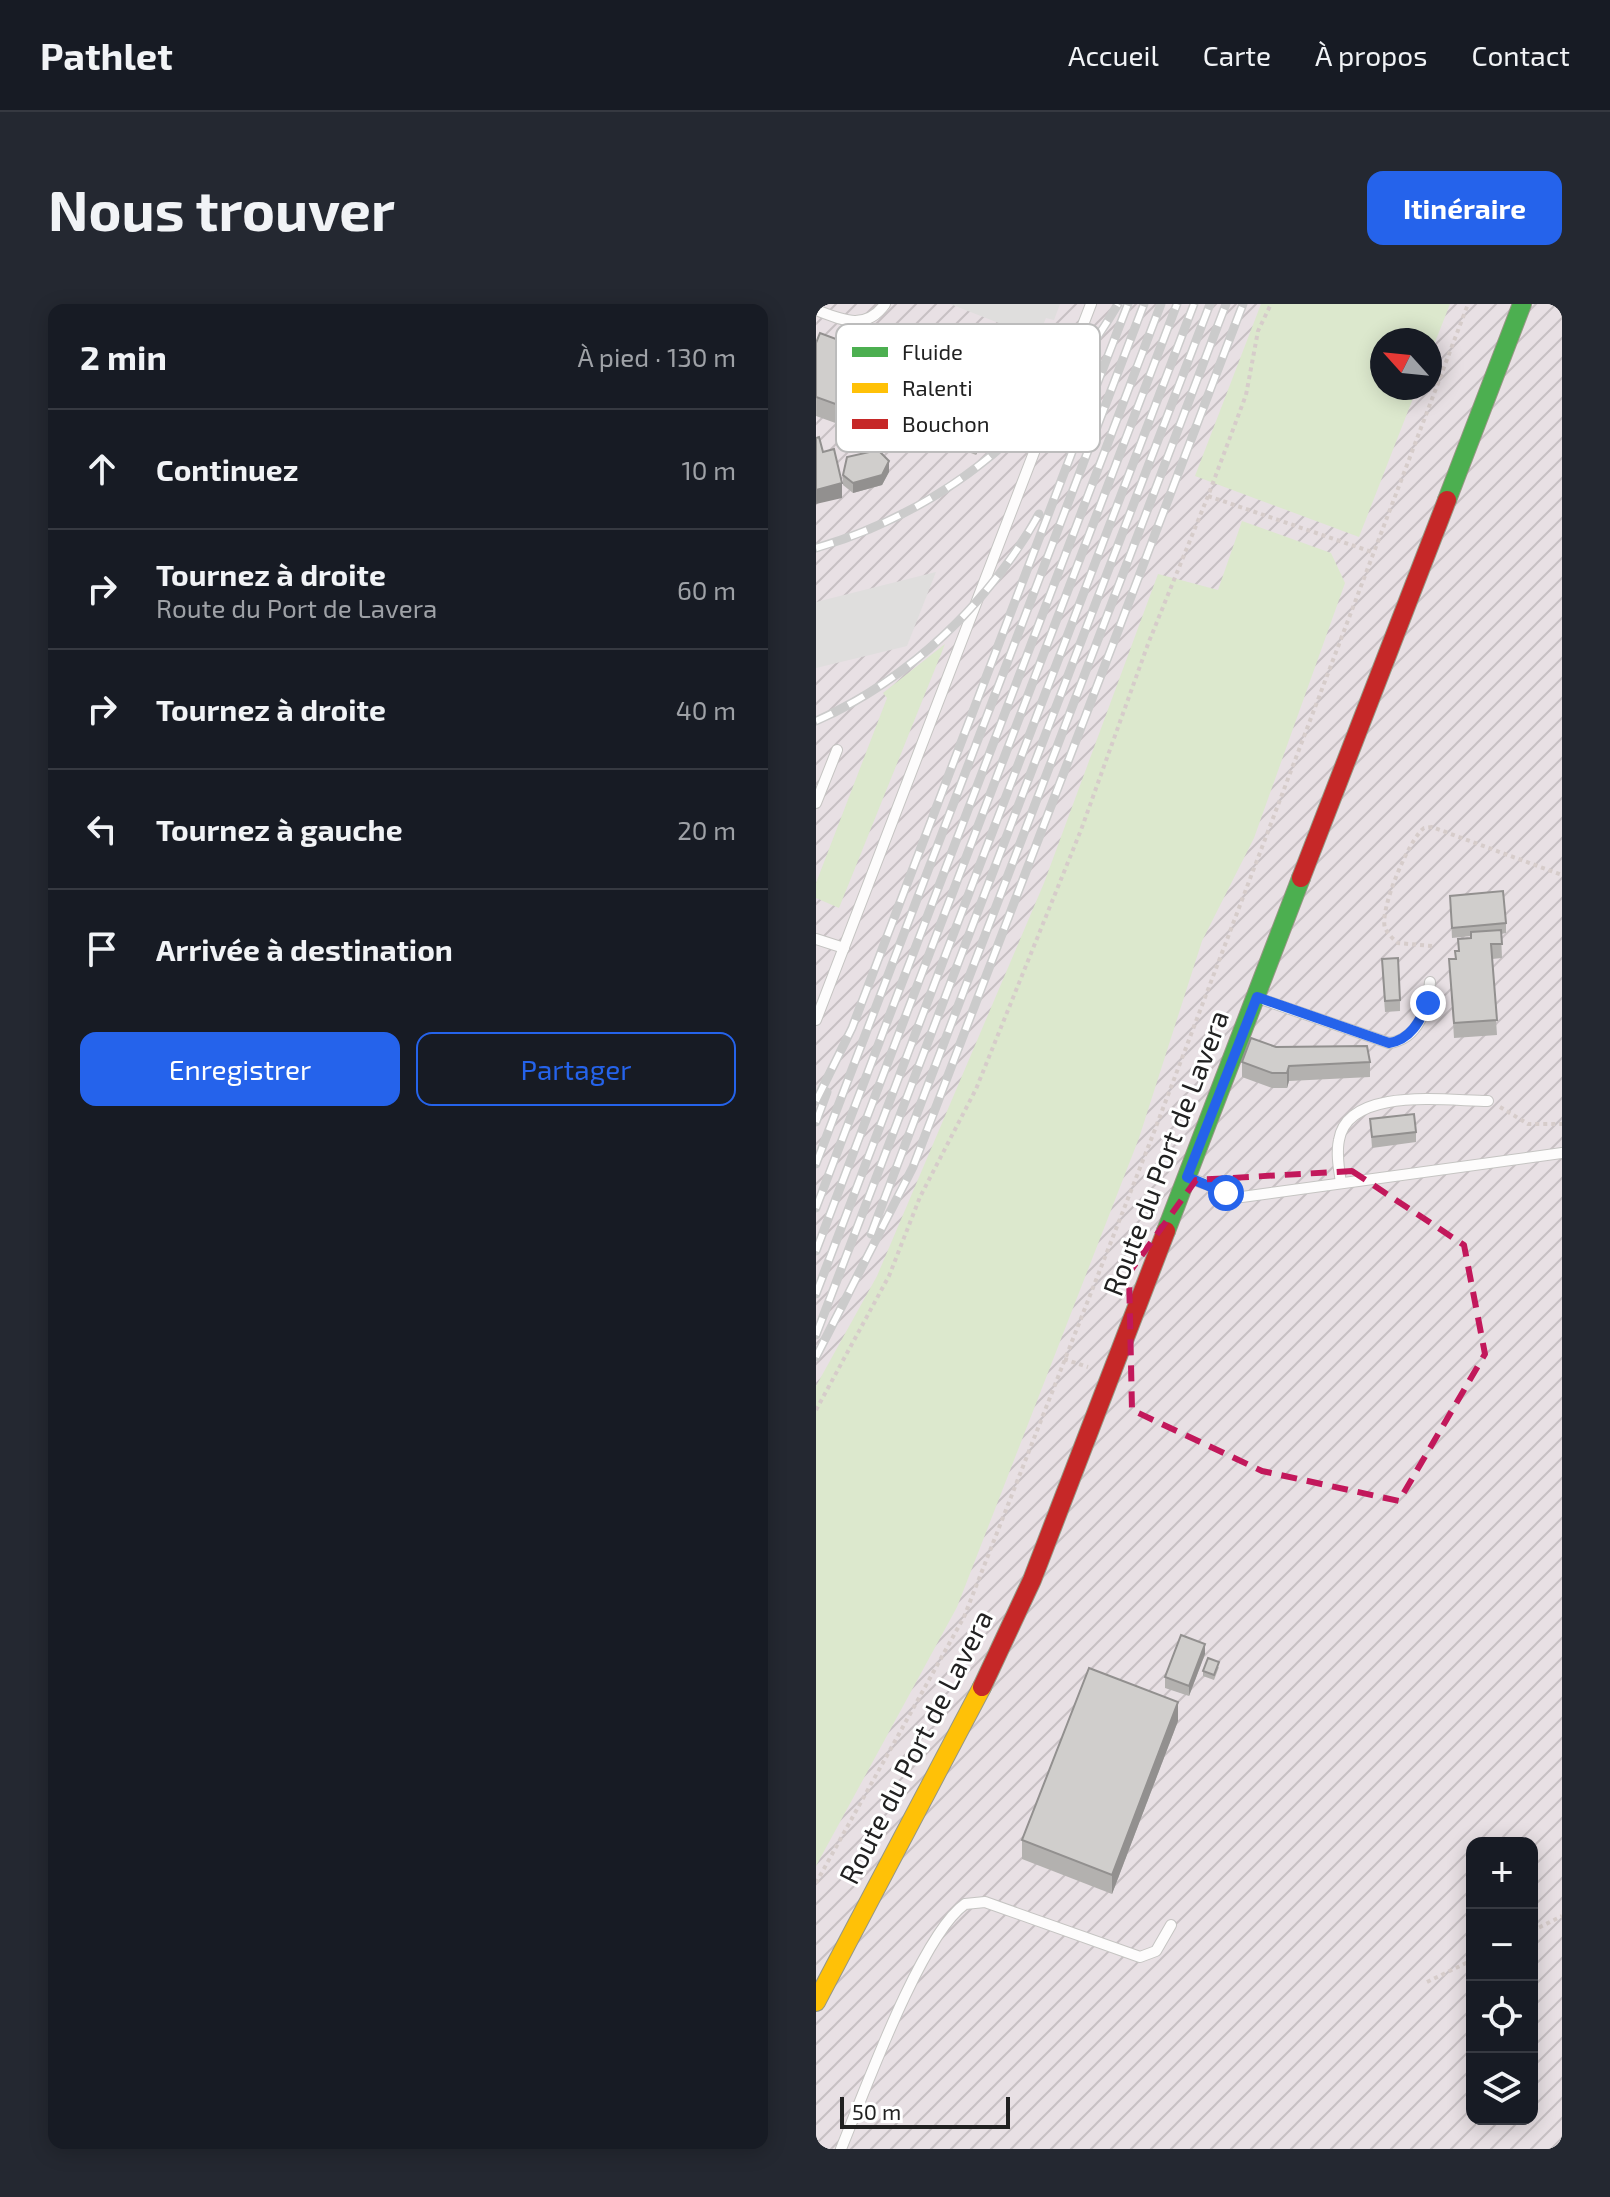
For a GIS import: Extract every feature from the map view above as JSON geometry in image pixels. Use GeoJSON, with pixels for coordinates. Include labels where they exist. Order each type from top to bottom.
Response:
{"type":"FeatureCollection","features":[{"type":"Feature","properties":{"kind":"street","name":"Route du Port de Lavera"},"geometry":{"type":"LineString","coordinates":[[816,2002],[961,1731],[1032,1580],[1522,304]]}},
{"type":"Feature","properties":{"kind":"lane"},"geometry":{"type":"LineString","coordinates":[[816,310],[859,322],[869,318],[885,304]]}},
{"type":"Feature","properties":{"kind":"lane"},"geometry":{"type":"LineString","coordinates":[[1083,324],[1091,304]]}},
{"type":"Feature","properties":{"kind":"lane"},"geometry":{"type":"LineString","coordinates":[[816,1020],[1034,452]]}},
{"type":"Feature","properties":{"kind":"lane"},"geometry":{"type":"LineString","coordinates":[[816,803],[837,750]]}},
{"type":"Feature","properties":{"kind":"lane"},"geometry":{"type":"LineString","coordinates":[[816,939],[844,948]]}},
{"type":"Feature","properties":{"kind":"lane"},"geometry":{"type":"LineString","coordinates":[[1257,997],[1389,1043],[1399,1041],[1422,1019],[1430,982]]}},
{"type":"Feature","properties":{"kind":"lane"},"geometry":{"type":"LineString","coordinates":[[1341,1183],[1339,1139],[1355,1113],[1382,1102],[1488,1101]]}},
{"type":"Feature","properties":{"kind":"lane"},"geometry":{"type":"LineString","coordinates":[[1187,1177],[1242,1197],[1562,1153]]}},
{"type":"Feature","properties":{"kind":"lane"},"geometry":{"type":"LineString","coordinates":[[841,2149],[906,1995],[944,1925],[965,1904],[985,1902],[1140,1957],[1156,1951],[1171,1925]]}},
{"type":"Feature","properties":{"kind":"path"},"geometry":{"type":"LineString","coordinates":[[816,1410],[889,1276],[920,1197],[976,1089],[1081,830],[1148,644],[1246,395],[1258,331],[1271,304]]}},
{"type":"Feature","properties":{"kind":"path"},"geometry":{"type":"LineString","coordinates":[[816,1883],[970,1604],[1468,304]]}},
{"type":"Feature","properties":{"kind":"path"},"geometry":{"type":"LineString","coordinates":[[1208,496],[1373,553]]}},
{"type":"Feature","properties":{"kind":"path"},"geometry":{"type":"LineString","coordinates":[[1432,946],[1398,943],[1385,927],[1385,914],[1410,843],[1424,828],[1432,827],[1562,875]]}},
{"type":"Feature","properties":{"kind":"path"},"geometry":{"type":"LineString","coordinates":[[1488,1101],[1528,1124],[1562,1124]]}},
{"type":"Feature","properties":{"kind":"path"},"geometry":{"type":"LineString","coordinates":[[1538,1928],[1562,1916]]}},
{"type":"Feature","properties":{"kind":"path"},"geometry":{"type":"LineString","coordinates":[[1427,1982],[1466,1963]]}},
{"type":"Feature","properties":{"kind":"highlighted area"},"geometry":{"type":"Polygon","coordinates":[[[1352,1171],[1464,1245],[1485,1354],[1399,1501],[1262,1471],[1132,1410],[1129,1273],[1196,1180],[1352,1171]]]}},
{"type":"Feature","properties":{"kind":"shaded area"},"geometry":{"type":"Polygon","coordinates":[[[816,304],[1562,304],[1562,2149],[816,2149],[816,304]]]}},
{"type":"Feature","properties":{"kind":"shaded area"},"geometry":{"type":"Polygon","coordinates":[[[950,304],[1060,304],[1054,320],[1046,318],[1044,324],[1001,324],[950,304]]]}},
{"type":"Feature","properties":{"kind":"shaded area"},"geometry":{"type":"Polygon","coordinates":[[[936,572],[907,646],[816,668],[816,602],[936,572]]]}},
{"type":"Feature","properties":{"kind":"green space"},"geometry":{"type":"Polygon","coordinates":[[[1261,304],[1450,304],[1441,328],[1370,328],[1370,400],[1412,400],[1359,537],[1195,476],[1261,304]]]}},
{"type":"Feature","properties":{"kind":"green space"},"geometry":{"type":"Polygon","coordinates":[[[1242,521],[1331,553],[1345,583],[1254,838],[1202,941],[1139,1138],[957,1607],[816,1866],[816,1386],[877,1276],[1044,883],[1158,574],[1218,590],[1242,521]]]}},
{"type":"Feature","properties":{"kind":"green space"},"geometry":{"type":"Polygon","coordinates":[[[945,644],[839,908],[816,898],[816,883],[887,698],[883,693],[945,644]]]}},
{"type":"Feature","properties":{"kind":"building"},"geometry":{"type":"Polygon","coordinates":[[[820,333],[836,339],[836,404],[816,397],[816,343],[820,333]]]}},
{"type":"Feature","properties":{"kind":"building"},"geometry":{"type":"Polygon","coordinates":[[[819,437],[823,452],[834,449],[842,483],[816,490],[816,438],[819,437]]]}},
{"type":"Feature","properties":{"kind":"building"},"geometry":{"type":"Polygon","coordinates":[[[880,452],[889,461],[882,475],[853,483],[843,475],[847,457],[880,452]]]}},
{"type":"Feature","properties":{"kind":"building"},"geometry":{"type":"Polygon","coordinates":[[[1503,891],[1506,923],[1452,928],[1450,896],[1503,891]]]}},
{"type":"Feature","properties":{"kind":"building"},"geometry":{"type":"Polygon","coordinates":[[[1501,930],[1502,944],[1491,944],[1497,1020],[1454,1023],[1449,959],[1456,959],[1458,939],[1471,938],[1471,932],[1501,930]]]}},
{"type":"Feature","properties":{"kind":"building"},"geometry":{"type":"Polygon","coordinates":[[[1398,958],[1400,1000],[1385,1001],[1382,959],[1398,958]]]}},
{"type":"Feature","properties":{"kind":"building"},"geometry":{"type":"Polygon","coordinates":[[[1251,1038],[1276,1047],[1367,1046],[1370,1062],[1289,1066],[1287,1073],[1272,1073],[1242,1062],[1251,1038]]]}},
{"type":"Feature","properties":{"kind":"building"},"geometry":{"type":"Polygon","coordinates":[[[1414,1114],[1416,1132],[1372,1137],[1370,1119],[1414,1114]]]}},
{"type":"Feature","properties":{"kind":"building"},"geometry":{"type":"Polygon","coordinates":[[[1181,1635],[1205,1644],[1189,1686],[1165,1677],[1181,1635]]]}},
{"type":"Feature","properties":{"kind":"building"},"geometry":{"type":"Polygon","coordinates":[[[1208,1658],[1219,1662],[1214,1675],[1203,1671],[1208,1658]]]}},
{"type":"Feature","properties":{"kind":"building"},"geometry":{"type":"Polygon","coordinates":[[[1089,1668],[1178,1702],[1112,1875],[1022,1840],[1089,1668]]]}},
{"type":"Feature","properties":{"kind":"railway"},"geometry":{"type":"LineString","coordinates":[[1100,332],[1118,304]]}},
{"type":"Feature","properties":{"kind":"railway"},"geometry":{"type":"LineString","coordinates":[[1100,376],[1128,304]]}},
{"type":"Feature","properties":{"kind":"railway"},"geometry":{"type":"LineString","coordinates":[[1100,419],[1144,304]]}},
{"type":"Feature","properties":{"kind":"railway"},"geometry":{"type":"LineString","coordinates":[[816,1208],[1161,304]]}},
{"type":"Feature","properties":{"kind":"railway"},"geometry":{"type":"LineString","coordinates":[[816,1251],[1177,304]]}},
{"type":"Feature","properties":{"kind":"railway"},"geometry":{"type":"LineString","coordinates":[[816,1294],[1194,304]]}},
{"type":"Feature","properties":{"kind":"railway"},"geometry":{"type":"LineString","coordinates":[[816,1335],[1210,304]]}},
{"type":"Feature","properties":{"kind":"railway"},"geometry":{"type":"LineString","coordinates":[[871,1234],[1226,304]]}},
{"type":"Feature","properties":{"kind":"railway"},"geometry":{"type":"LineString","coordinates":[[816,1357],[913,1167],[1243,304]]}},
{"type":"Feature","properties":{"kind":"railway"},"geometry":{"type":"LineString","coordinates":[[816,548],[864,531],[909,510],[952,485],[995,452]]}},
{"type":"Feature","properties":{"kind":"railway"},"geometry":{"type":"LineString","coordinates":[[816,1101],[852,1028],[1072,452]]}},
{"type":"Feature","properties":{"kind":"railway"},"geometry":{"type":"LineString","coordinates":[[816,1164],[1088,452]]}},
{"type":"Feature","properties":{"kind":"railway"},"geometry":{"type":"LineString","coordinates":[[816,721],[851,704],[883,683],[915,661],[944,635],[996,578],[1039,514]]}},
{"type":"Feature","properties":{"kind":"railway"},"geometry":{"type":"LineString","coordinates":[[816,1122],[827,1092]]}},
{"type":"Feature","properties":{"kind":"traffic: fast"},"geometry":{"type":"LineString","coordinates":[[1447,500],[1522,304]]}},
{"type":"Feature","properties":{"kind":"traffic: fast"},"geometry":{"type":"LineString","coordinates":[[1166,1231],[1301,878]]}},
{"type":"Feature","properties":{"kind":"traffic: slow"},"geometry":{"type":"LineString","coordinates":[[816,2002],[982,1687]]}},
{"type":"Feature","properties":{"kind":"traffic: jam"},"geometry":{"type":"LineString","coordinates":[[1301,878],[1447,500]]}},
{"type":"Feature","properties":{"kind":"traffic: jam"},"geometry":{"type":"LineString","coordinates":[[982,1687],[1032,1580],[1166,1231]]}},
{"type":"Feature","properties":{"kind":"route"},"geometry":{"type":"LineString","coordinates":[[1226,1193],[1187,1177],[1257,997],[1389,1043],[1399,1041],[1410,1033],[1422,1019],[1428,1003]]}}]}
